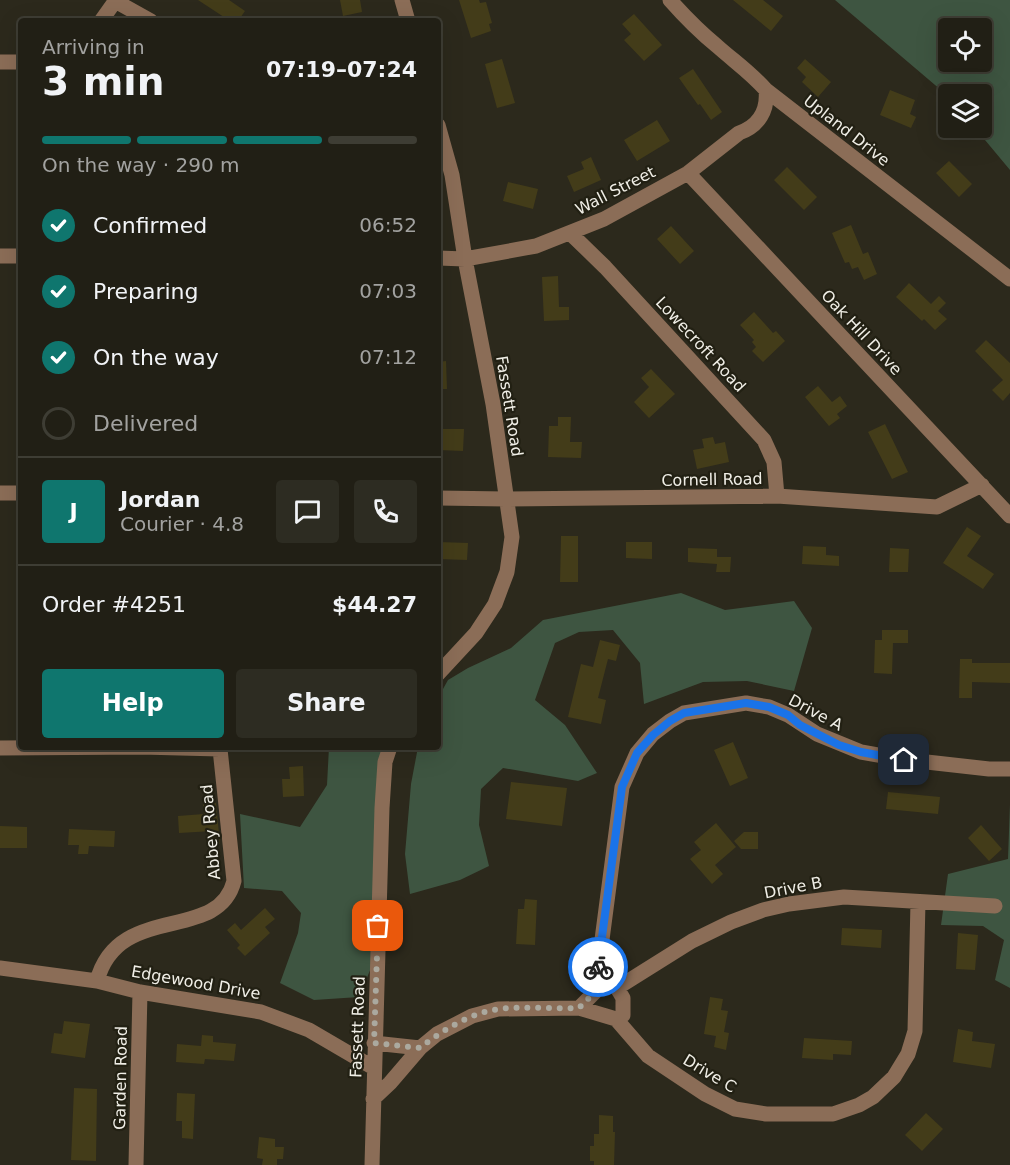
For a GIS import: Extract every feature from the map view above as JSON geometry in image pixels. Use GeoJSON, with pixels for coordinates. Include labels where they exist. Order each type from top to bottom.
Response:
{"type":"FeatureCollection","features":[{"type":"Feature","properties":{"kind":"street"},"geometry":{"type":"LineString","coordinates":[[103,18],[116,0],[146,18]]}},
{"type":"Feature","properties":{"kind":"street"},"geometry":{"type":"LineString","coordinates":[[402,0],[407,18]]}},
{"type":"Feature","properties":{"kind":"street","name":"Upland Drive"},"geometry":{"type":"LineString","coordinates":[[670,0],[718,47],[750,71],[766,90],[1010,279]]}},
{"type":"Feature","properties":{"kind":"street"},"geometry":{"type":"LineString","coordinates":[[0,63],[18,62]]}},
{"type":"Feature","properties":{"kind":"street","name":"Wall Street"},"geometry":{"type":"LineString","coordinates":[[441,258],[465,259],[536,246],[604,219],[688,173],[739,133],[746,131],[760,120],[767,104],[766,90]]}},
{"type":"Feature","properties":{"kind":"street","name":"Fassett Road"},"geometry":{"type":"LineString","coordinates":[[441,136],[452,175],[465,259],[494,404],[512,537],[507,572],[495,604],[476,633],[441,672]]}},
{"type":"Feature","properties":{"kind":"street","name":"Oak Hill Drive"},"geometry":{"type":"LineString","coordinates":[[688,173],[1010,516]]}},
{"type":"Feature","properties":{"kind":"street","name":"Lowecroft Road"},"geometry":{"type":"LineString","coordinates":[[570,233],[764,440],[774,462],[777,496]]}},
{"type":"Feature","properties":{"kind":"street"},"geometry":{"type":"LineString","coordinates":[[0,256],[18,256]]}},
{"type":"Feature","properties":{"kind":"street","name":"Cornell Road"},"geometry":{"type":"LineString","coordinates":[[441,498],[777,496],[937,507],[982,485]]}},
{"type":"Feature","properties":{"kind":"street"},"geometry":{"type":"LineString","coordinates":[[0,493],[18,493]]}},
{"type":"Feature","properties":{"kind":"street","name":"Drive A"},"geometry":{"type":"LineString","coordinates":[[601,986],[598,970],[622,787],[637,753],[653,735],[684,713],[746,703],[769,707],[788,715],[817,734],[861,752],[900,759],[988,769],[1010,769]]}},
{"type":"Feature","properties":{"kind":"street"},"geometry":{"type":"LineString","coordinates":[[0,748],[18,748]]}},
{"type":"Feature","properties":{"kind":"street","name":"Abbey Road"},"geometry":{"type":"LineString","coordinates":[[97,981],[101,965],[118,944],[141,932],[212,911],[227,898],[234,881],[220,750]]}},
{"type":"Feature","properties":{"kind":"street","name":"Fassett Road"},"geometry":{"type":"LineString","coordinates":[[372,1165],[382,808],[385,762],[389,750]]}},
{"type":"Feature","properties":{"kind":"street","name":"Drive B"},"geometry":{"type":"LineString","coordinates":[[617,988],[692,941],[731,922],[763,910],[816,899],[843,897],[995,906]]}},
{"type":"Feature","properties":{"kind":"street","name":"Drive C"},"geometry":{"type":"LineString","coordinates":[[616,1018],[648,1056],[705,1094],[735,1109],[766,1114],[833,1114],[859,1105],[879,1092],[894,1077],[913,1042],[918,902]]}},
{"type":"Feature","properties":{"kind":"street","name":"Edgewood Drive"},"geometry":{"type":"LineString","coordinates":[[0,968],[97,981],[140,992],[261,1012],[309,1030],[374,1068]]}},
{"type":"Feature","properties":{"kind":"street"},"geometry":{"type":"LineString","coordinates":[[373,1099],[420,1048],[437,1034],[472,1016],[498,1009],[579,1008],[616,1018],[623,1015],[623,998],[617,988],[601,986],[579,1008]]}},
{"type":"Feature","properties":{"kind":"street","name":"Garden Road"},"geometry":{"type":"LineString","coordinates":[[136,1165],[140,992]]}},
{"type":"Feature","properties":{"kind":"street"},"geometry":{"type":"LineString","coordinates":[[374,1043],[420,1048]]}},
{"type":"Feature","properties":{"kind":"green space"},"geometry":{"type":"Polygon","coordinates":[[[835,0],[1010,0],[1010,170],[983,138],[992,138],[992,84],[938,84],[938,88],[835,0]]]}},
{"type":"Feature","properties":{"kind":"green space"},"geometry":{"type":"Polygon","coordinates":[[[681,593],[725,610],[794,601],[812,628],[794,691],[747,681],[703,682],[644,704],[640,663],[613,630],[579,632],[555,643],[535,700],[565,725],[597,773],[578,781],[503,768],[481,789],[479,825],[489,866],[460,880],[410,894],[405,854],[411,784],[417,750],[441,750],[441,693],[448,680],[511,648],[543,620],[681,593]]]}},
{"type":"Feature","properties":{"kind":"green space"},"geometry":{"type":"Polygon","coordinates":[[[329,750],[385,750],[373,963],[359,997],[314,1000],[280,983],[298,933],[301,913],[282,891],[244,888],[240,814],[300,827],[327,785],[329,750]]]}},
{"type":"Feature","properties":{"kind":"green space"},"geometry":{"type":"Polygon","coordinates":[[[1010,804],[1010,988],[995,980],[1004,940],[983,926],[941,925],[948,874],[1008,859],[1010,804]]]}},
{"type":"Feature","properties":{"kind":"building"},"geometry":{"type":"Polygon","coordinates":[[[198,0],[229,0],[245,11],[240,18],[225,18],[198,0]]]}},
{"type":"Feature","properties":{"kind":"building"},"geometry":{"type":"Polygon","coordinates":[[[340,0],[360,0],[362,12],[343,16],[340,0]]]}},
{"type":"Feature","properties":{"kind":"building"},"geometry":{"type":"Polygon","coordinates":[[[459,0],[486,2],[492,23],[489,24],[491,31],[471,38],[459,0]]]}},
{"type":"Feature","properties":{"kind":"building"},"geometry":{"type":"Polygon","coordinates":[[[733,0],[763,0],[783,16],[771,31],[733,0]]]}},
{"type":"Feature","properties":{"kind":"building"},"geometry":{"type":"Polygon","coordinates":[[[634,14],[662,45],[644,61],[624,40],[631,34],[622,24],[634,14]]]}},
{"type":"Feature","properties":{"kind":"building"},"geometry":{"type":"Polygon","coordinates":[[[502,59],[515,103],[497,108],[485,64],[502,59]]]}},
{"type":"Feature","properties":{"kind":"building"},"geometry":{"type":"Polygon","coordinates":[[[805,59],[831,82],[818,97],[802,82],[806,77],[797,68],[805,59]]]}},
{"type":"Feature","properties":{"kind":"building"},"geometry":{"type":"Polygon","coordinates":[[[693,69],[722,112],[711,120],[679,78],[693,69]]]}},
{"type":"Feature","properties":{"kind":"building"},"geometry":{"type":"Polygon","coordinates":[[[890,90],[915,100],[910,114],[916,117],[911,128],[880,115],[890,90]]]}},
{"type":"Feature","properties":{"kind":"building"},"geometry":{"type":"Polygon","coordinates":[[[657,120],[670,141],[637,161],[624,140],[657,120]]]}},
{"type":"Feature","properties":{"kind":"building"},"geometry":{"type":"Polygon","coordinates":[[[591,157],[601,180],[574,192],[567,176],[584,169],[581,162],[591,157]]]}},
{"type":"Feature","properties":{"kind":"building"},"geometry":{"type":"Polygon","coordinates":[[[949,161],[972,184],[959,197],[936,173],[949,161]]]}},
{"type":"Feature","properties":{"kind":"building"},"geometry":{"type":"Polygon","coordinates":[[[787,167],[817,197],[804,210],[774,180],[787,167]]]}},
{"type":"Feature","properties":{"kind":"building"},"geometry":{"type":"Polygon","coordinates":[[[508,182],[538,189],[533,209],[503,201],[508,182]]]}},
{"type":"Feature","properties":{"kind":"building"},"geometry":{"type":"Polygon","coordinates":[[[851,225],[863,254],[868,252],[877,274],[864,280],[858,267],[852,269],[849,262],[845,263],[832,233],[851,225]]]}},
{"type":"Feature","properties":{"kind":"building"},"geometry":{"type":"Polygon","coordinates":[[[671,226],[694,251],[680,264],[657,239],[671,226]]]}},
{"type":"Feature","properties":{"kind":"building"},"geometry":{"type":"Polygon","coordinates":[[[558,276],[559,307],[569,307],[569,320],[544,321],[542,277],[558,276]]]}},
{"type":"Feature","properties":{"kind":"building"},"geometry":{"type":"Polygon","coordinates":[[[909,283],[931,304],[939,296],[946,303],[938,311],[947,319],[935,330],[896,297],[909,283]]]}},
{"type":"Feature","properties":{"kind":"building"},"geometry":{"type":"Polygon","coordinates":[[[754,312],[773,333],[776,331],[785,341],[763,362],[752,351],[756,347],[752,342],[754,340],[740,325],[754,312]]]}},
{"type":"Feature","properties":{"kind":"building"},"geometry":{"type":"Polygon","coordinates":[[[986,340],[1010,363],[1010,393],[1003,401],[992,390],[1003,380],[975,351],[986,340]]]}},
{"type":"Feature","properties":{"kind":"building"},"geometry":{"type":"Polygon","coordinates":[[[446,361],[447,389],[441,389],[441,362],[446,361]]]}},
{"type":"Feature","properties":{"kind":"building"},"geometry":{"type":"Polygon","coordinates":[[[651,369],[675,394],[649,418],[634,402],[649,387],[641,378],[651,369]]]}},
{"type":"Feature","properties":{"kind":"building"},"geometry":{"type":"Polygon","coordinates":[[[818,386],[832,402],[840,396],[847,406],[837,414],[840,418],[829,426],[805,397],[818,386]]]}},
{"type":"Feature","properties":{"kind":"building"},"geometry":{"type":"Polygon","coordinates":[[[558,417],[571,417],[570,442],[582,442],[581,458],[548,457],[549,426],[558,426],[558,417]]]}},
{"type":"Feature","properties":{"kind":"building"},"geometry":{"type":"Polygon","coordinates":[[[885,424],[908,472],[892,479],[868,432],[885,424]]]}},
{"type":"Feature","properties":{"kind":"building"},"geometry":{"type":"Polygon","coordinates":[[[441,429],[464,429],[463,451],[441,450],[441,429]]]}},
{"type":"Feature","properties":{"kind":"building"},"geometry":{"type":"Polygon","coordinates":[[[713,437],[715,444],[725,442],[729,462],[697,469],[693,450],[704,448],[702,439],[713,437]]]}},
{"type":"Feature","properties":{"kind":"building"},"geometry":{"type":"Polygon","coordinates":[[[967,527],[981,536],[967,556],[994,574],[983,589],[943,563],[967,527]]]}},
{"type":"Feature","properties":{"kind":"building"},"geometry":{"type":"Polygon","coordinates":[[[561,536],[578,536],[578,582],[560,582],[561,536]]]}},
{"type":"Feature","properties":{"kind":"building"},"geometry":{"type":"Polygon","coordinates":[[[441,542],[468,543],[467,560],[441,559],[441,542]]]}},
{"type":"Feature","properties":{"kind":"building"},"geometry":{"type":"Polygon","coordinates":[[[626,542],[652,542],[652,559],[626,558],[626,542]]]}},
{"type":"Feature","properties":{"kind":"building"},"geometry":{"type":"Polygon","coordinates":[[[803,546],[826,547],[826,555],[839,556],[839,566],[802,564],[803,546]]]}},
{"type":"Feature","properties":{"kind":"building"},"geometry":{"type":"Polygon","coordinates":[[[688,548],[717,549],[717,557],[731,557],[730,572],[716,572],[717,564],[688,562],[688,548]]]}},
{"type":"Feature","properties":{"kind":"building"},"geometry":{"type":"Polygon","coordinates":[[[890,548],[909,549],[908,572],[889,572],[890,548]]]}},
{"type":"Feature","properties":{"kind":"building"},"geometry":{"type":"Polygon","coordinates":[[[882,630],[908,630],[908,643],[893,643],[892,674],[874,673],[875,640],[882,640],[882,630]]]}},
{"type":"Feature","properties":{"kind":"building"},"geometry":{"type":"Polygon","coordinates":[[[600,640],[620,645],[616,661],[608,659],[598,698],[606,700],[601,724],[568,717],[581,664],[593,667],[600,640]]]}},
{"type":"Feature","properties":{"kind":"building"},"geometry":{"type":"Polygon","coordinates":[[[960,659],[972,659],[972,663],[1010,663],[1010,683],[972,682],[972,698],[959,698],[960,659]]]}},
{"type":"Feature","properties":{"kind":"building"},"geometry":{"type":"Polygon","coordinates":[[[733,742],[748,778],[730,786],[714,750],[733,742]]]}},
{"type":"Feature","properties":{"kind":"building"},"geometry":{"type":"Polygon","coordinates":[[[303,766],[304,796],[283,797],[282,779],[290,779],[289,767],[303,766]]]}},
{"type":"Feature","properties":{"kind":"building"},"geometry":{"type":"Polygon","coordinates":[[[511,782],[567,788],[562,826],[506,819],[511,782]]]}},
{"type":"Feature","properties":{"kind":"building"},"geometry":{"type":"Polygon","coordinates":[[[888,792],[940,797],[938,814],[886,809],[888,792]]]}},
{"type":"Feature","properties":{"kind":"building"},"geometry":{"type":"Polygon","coordinates":[[[216,803],[220,844],[214,844],[213,831],[179,833],[178,816],[204,814],[203,804],[216,803]]]}},
{"type":"Feature","properties":{"kind":"building"},"geometry":{"type":"Polygon","coordinates":[[[716,823],[736,847],[715,865],[723,874],[712,884],[690,859],[701,850],[694,842],[716,823]]]}},
{"type":"Feature","properties":{"kind":"building"},"geometry":{"type":"Polygon","coordinates":[[[981,825],[1002,849],[989,861],[968,838],[981,825]]]}},
{"type":"Feature","properties":{"kind":"building"},"geometry":{"type":"Polygon","coordinates":[[[0,826],[27,827],[27,848],[0,848],[0,826]]]}},
{"type":"Feature","properties":{"kind":"building"},"geometry":{"type":"Polygon","coordinates":[[[69,829],[115,831],[114,847],[89,846],[88,854],[78,854],[79,845],[68,845],[69,829]]]}},
{"type":"Feature","properties":{"kind":"building"},"geometry":{"type":"Polygon","coordinates":[[[744,832],[758,832],[758,849],[741,849],[734,841],[744,832]]]}},
{"type":"Feature","properties":{"kind":"building"},"geometry":{"type":"Polygon","coordinates":[[[525,899],[537,900],[535,945],[516,944],[518,909],[524,909],[525,899]]]}},
{"type":"Feature","properties":{"kind":"building"},"geometry":{"type":"Polygon","coordinates":[[[265,908],[275,919],[265,927],[270,933],[245,956],[237,948],[240,945],[227,930],[235,923],[241,930],[265,908]]]}},
{"type":"Feature","properties":{"kind":"building"},"geometry":{"type":"Polygon","coordinates":[[[842,928],[882,930],[881,948],[841,945],[842,928]]]}},
{"type":"Feature","properties":{"kind":"building"},"geometry":{"type":"Polygon","coordinates":[[[958,933],[978,935],[975,970],[956,969],[958,933]]]}},
{"type":"Feature","properties":{"kind":"building"},"geometry":{"type":"Polygon","coordinates":[[[710,997],[723,999],[721,1010],[728,1011],[724,1032],[729,1033],[726,1050],[714,1047],[716,1036],[704,1034],[710,997]]]}},
{"type":"Feature","properties":{"kind":"building"},"geometry":{"type":"Polygon","coordinates":[[[64,1021],[90,1024],[85,1058],[51,1053],[54,1033],[62,1034],[64,1021]]]}},
{"type":"Feature","properties":{"kind":"building"},"geometry":{"type":"Polygon","coordinates":[[[958,1029],[973,1032],[972,1041],[995,1044],[991,1068],[953,1062],[958,1029]]]}},
{"type":"Feature","properties":{"kind":"building"},"geometry":{"type":"Polygon","coordinates":[[[202,1035],[213,1036],[213,1042],[236,1044],[234,1061],[205,1059],[204,1064],[176,1062],[177,1044],[201,1046],[202,1035]]]}},
{"type":"Feature","properties":{"kind":"building"},"geometry":{"type":"Polygon","coordinates":[[[804,1038],[852,1041],[851,1055],[833,1054],[833,1060],[802,1058],[804,1038]]]}},
{"type":"Feature","properties":{"kind":"building"},"geometry":{"type":"Polygon","coordinates":[[[74,1088],[97,1089],[96,1161],[71,1160],[74,1088]]]}},
{"type":"Feature","properties":{"kind":"building"},"geometry":{"type":"Polygon","coordinates":[[[177,1093],[195,1094],[193,1139],[182,1138],[182,1121],[176,1121],[177,1093]]]}},
{"type":"Feature","properties":{"kind":"building"},"geometry":{"type":"Polygon","coordinates":[[[926,1113],[943,1129],[922,1151],[905,1135],[926,1113]]]}},
{"type":"Feature","properties":{"kind":"building"},"geometry":{"type":"Polygon","coordinates":[[[599,1115],[613,1116],[614,1165],[594,1165],[594,1161],[590,1161],[590,1146],[594,1146],[594,1134],[599,1134],[599,1115]]]}},
{"type":"Feature","properties":{"kind":"building"},"geometry":{"type":"Polygon","coordinates":[[[259,1137],[275,1139],[275,1147],[284,1147],[283,1159],[277,1159],[277,1165],[262,1165],[263,1159],[257,1158],[259,1137]]]}},
{"type":"Feature","properties":{"kind":"way so far"},"geometry":{"type":"LineString","coordinates":[[378,926],[374,1043],[420,1048],[437,1034],[472,1016],[498,1009],[579,1008],[601,986],[598,967]]}},
{"type":"Feature","properties":{"kind":"route"},"geometry":{"type":"LineString","coordinates":[[598,967],[622,787],[637,753],[670,721],[684,713],[746,703],[769,707],[788,715],[800,725],[839,745],[861,752],[904,760]]}}]}
